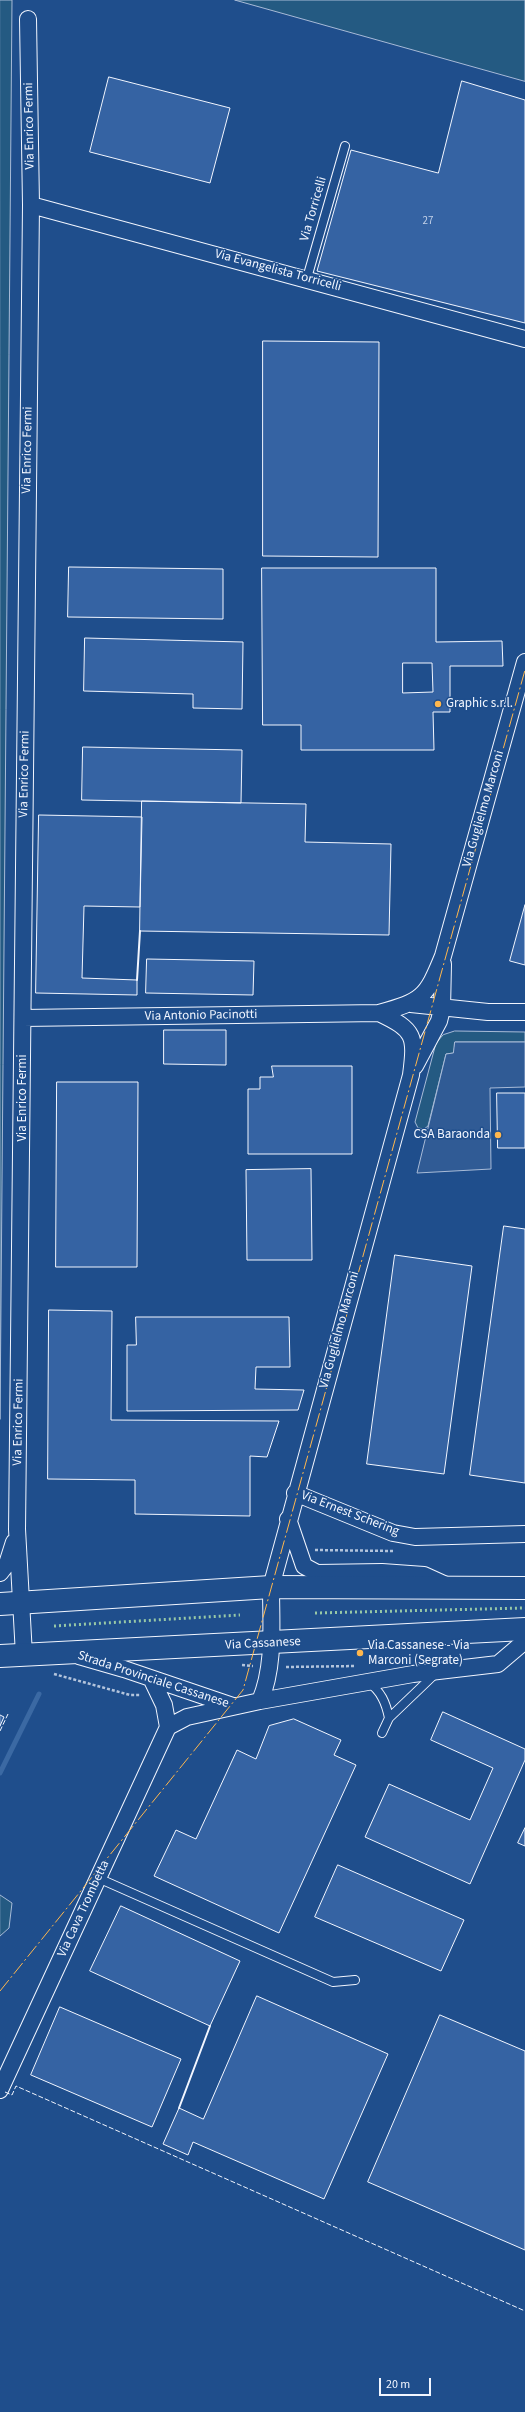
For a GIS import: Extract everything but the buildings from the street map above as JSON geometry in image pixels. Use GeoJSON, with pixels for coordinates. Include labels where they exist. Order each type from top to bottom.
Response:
{"type":"FeatureCollection","features":[{"type":"Feature","properties":{"kind":"main road"},"geometry":{"type":"LineString","coordinates":[[11,1603],[270,1587],[525,1588]]}},
{"type":"Feature","properties":{"kind":"main road","name":"Via Cassanese"},"geometry":{"type":"LineString","coordinates":[[0,1656],[271,1644],[525,1629]]}},
{"type":"Feature","properties":{"kind":"street","name":"Via Enrico Fermi"},"geometry":{"type":"LineString","coordinates":[[24,1655],[11,1603],[17,1528],[23,1018],[31,205],[28,19]]}},
{"type":"Feature","properties":{"kind":"street","name":"Via Evangelista Torricelli"},"geometry":{"type":"LineString","coordinates":[[31,205],[307,278],[525,339]]}},
{"type":"Feature","properties":{"kind":"street","name":"Via Guglielmo Marconi"},"geometry":{"type":"LineString","coordinates":[[379,1013],[411,1004],[421,997],[431,984],[443,956],[525,662]]}},
{"type":"Feature","properties":{"kind":"street","name":"Via Guglielmo Marconi"},"geometry":{"type":"LineString","coordinates":[[411,1074],[436,1027],[442,1009],[443,956]]}},
{"type":"Feature","properties":{"kind":"street"},"geometry":{"type":"LineString","coordinates":[[411,1004],[442,1009],[488,1012],[525,1012]]}},
{"type":"Feature","properties":{"kind":"street","name":"Via Antonio Pacinotti"},"geometry":{"type":"LineString","coordinates":[[23,1018],[379,1013]]}},
{"type":"Feature","properties":{"kind":"street","name":"Via Guglielmo Marconi"},"geometry":{"type":"LineString","coordinates":[[270,1587],[411,1074],[414,1048],[409,1032],[401,1023],[379,1013]]}},
{"type":"Feature","properties":{"kind":"street","name":"Via Ernest Schering"},"geometry":{"type":"LineString","coordinates":[[295,1493],[393,1533],[415,1537],[525,1534]]}},
{"type":"Feature","properties":{"kind":"street"},"geometry":{"type":"LineString","coordinates":[[288,1519],[304,1566],[317,1573],[382,1572],[424,1575],[451,1587]]}},
{"type":"Feature","properties":{"kind":"street","name":"Via Enrico Fermi"},"geometry":{"type":"LineString","coordinates":[[0,1573],[7,1564],[17,1528]]}},
{"type":"Feature","properties":{"kind":"street"},"geometry":{"type":"LineString","coordinates":[[260,1701],[265,1690],[271,1644],[270,1587]]}},
{"type":"Feature","properties":{"kind":"street","name":"Strada Provinciale Cassanese"},"geometry":{"type":"LineString","coordinates":[[69,1654],[124,1668],[152,1680],[235,1707],[260,1701],[368,1682],[438,1671],[498,1664],[525,1641]]}},
{"type":"Feature","properties":{"kind":"street"},"geometry":{"type":"LineString","coordinates":[[152,1680],[164,1705],[168,1727],[187,1717],[235,1707]]}},
{"type":"Feature","properties":{"kind":"street","name":"Via Cava Trombetta"},"geometry":{"type":"LineString","coordinates":[[0,2090],[168,1727]]}},
{"type":"Feature","properties":{"kind":"lane","name":"Via Torricelli"},"geometry":{"type":"LineString","coordinates":[[307,278],[345,146]]}},
{"type":"Feature","properties":{"kind":"lane"},"geometry":{"type":"LineString","coordinates":[[382,1733],[389,1718],[438,1671]]}},
{"type":"Feature","properties":{"kind":"lane"},"geometry":{"type":"LineString","coordinates":[[368,1682],[377,1688],[382,1695],[389,1718]]}},
{"type":"Feature","properties":{"kind":"lane"},"geometry":{"type":"LineString","coordinates":[[98,1878],[333,1982],[355,1980]]}},
{"type":"Feature","properties":{"kind":"path"},"geometry":{"type":"LineString","coordinates":[[299,1553],[306,1550],[398,1552]]}},
{"type":"Feature","properties":{"kind":"shaded area"},"geometry":{"type":"Polygon","coordinates":[[[0,0],[12,0],[0,1419],[0,0]]]}},
{"type":"Feature","properties":{"kind":"shaded area"},"geometry":{"type":"Polygon","coordinates":[[[235,0],[525,0],[525,81],[235,0]]]}},
{"type":"Feature","properties":{"kind":"shaded area"},"geometry":{"type":"Polygon","coordinates":[[[455,1031],[525,1032],[525,1042],[455,1042],[454,1053],[446,1054],[428,1126],[424,1129],[418,1128],[415,1122],[436,1043],[443,1035],[455,1031]]]}},
{"type":"Feature","properties":{"kind":"shaded area"},"geometry":{"type":"Polygon","coordinates":[[[455,1042],[525,1042],[525,1087],[490,1088],[491,1169],[417,1173],[446,1054],[453,1053],[455,1042]]]}},
{"type":"Feature","properties":{"kind":"shaded area"},"geometry":{"type":"Polygon","coordinates":[[[0,1895],[12,1903],[9,1928],[0,1936],[0,1895]]]}},
{"type":"Feature","properties":{"kind":"waterway"},"geometry":{"type":"LineString","coordinates":[[0,1773],[39,1694]]}},
{"type":"Feature","properties":{"kind":"hedge"},"geometry":{"type":"LineString","coordinates":[[315,1613],[525,1608]]}},
{"type":"Feature","properties":{"kind":"hedge"},"geometry":{"type":"LineString","coordinates":[[54,1626],[240,1615]]}},
{"type":"Feature","properties":{"kind":"fence"},"geometry":{"type":"LineString","coordinates":[[0,1731],[8,1714]]}},
{"type":"Feature","properties":{"kind":"fence"},"geometry":{"type":"LineString","coordinates":[[5,2092],[12,2095],[16,2086],[525,2311]]}},
{"type":"Feature","properties":{"kind":"wall"},"geometry":{"type":"LineString","coordinates":[[137,980],[140,931]]}},
{"type":"Feature","properties":{"kind":"wall"},"geometry":{"type":"LineString","coordinates":[[179,2108],[210,2026]]}},
{"type":"Feature","properties":{"kind":"power"},"geometry":{"type":"LineString","coordinates":[[0,1991],[243,1690],[525,670]]}},
{"type":"Feature","properties":{"kind":"place","name":"Graphic s.r.l."},"geometry":{"type":"Point","coordinates":[438,704]}},
{"type":"Feature","properties":{"kind":"place","name":"CSA Baraonda"},"geometry":{"type":"Point","coordinates":[498,1135]}},
{"type":"Feature","properties":{"kind":"place","name":"Via Cassanese - Via Marconi (Segrate)"},"geometry":{"type":"Point","coordinates":[360,1653]}}]}
